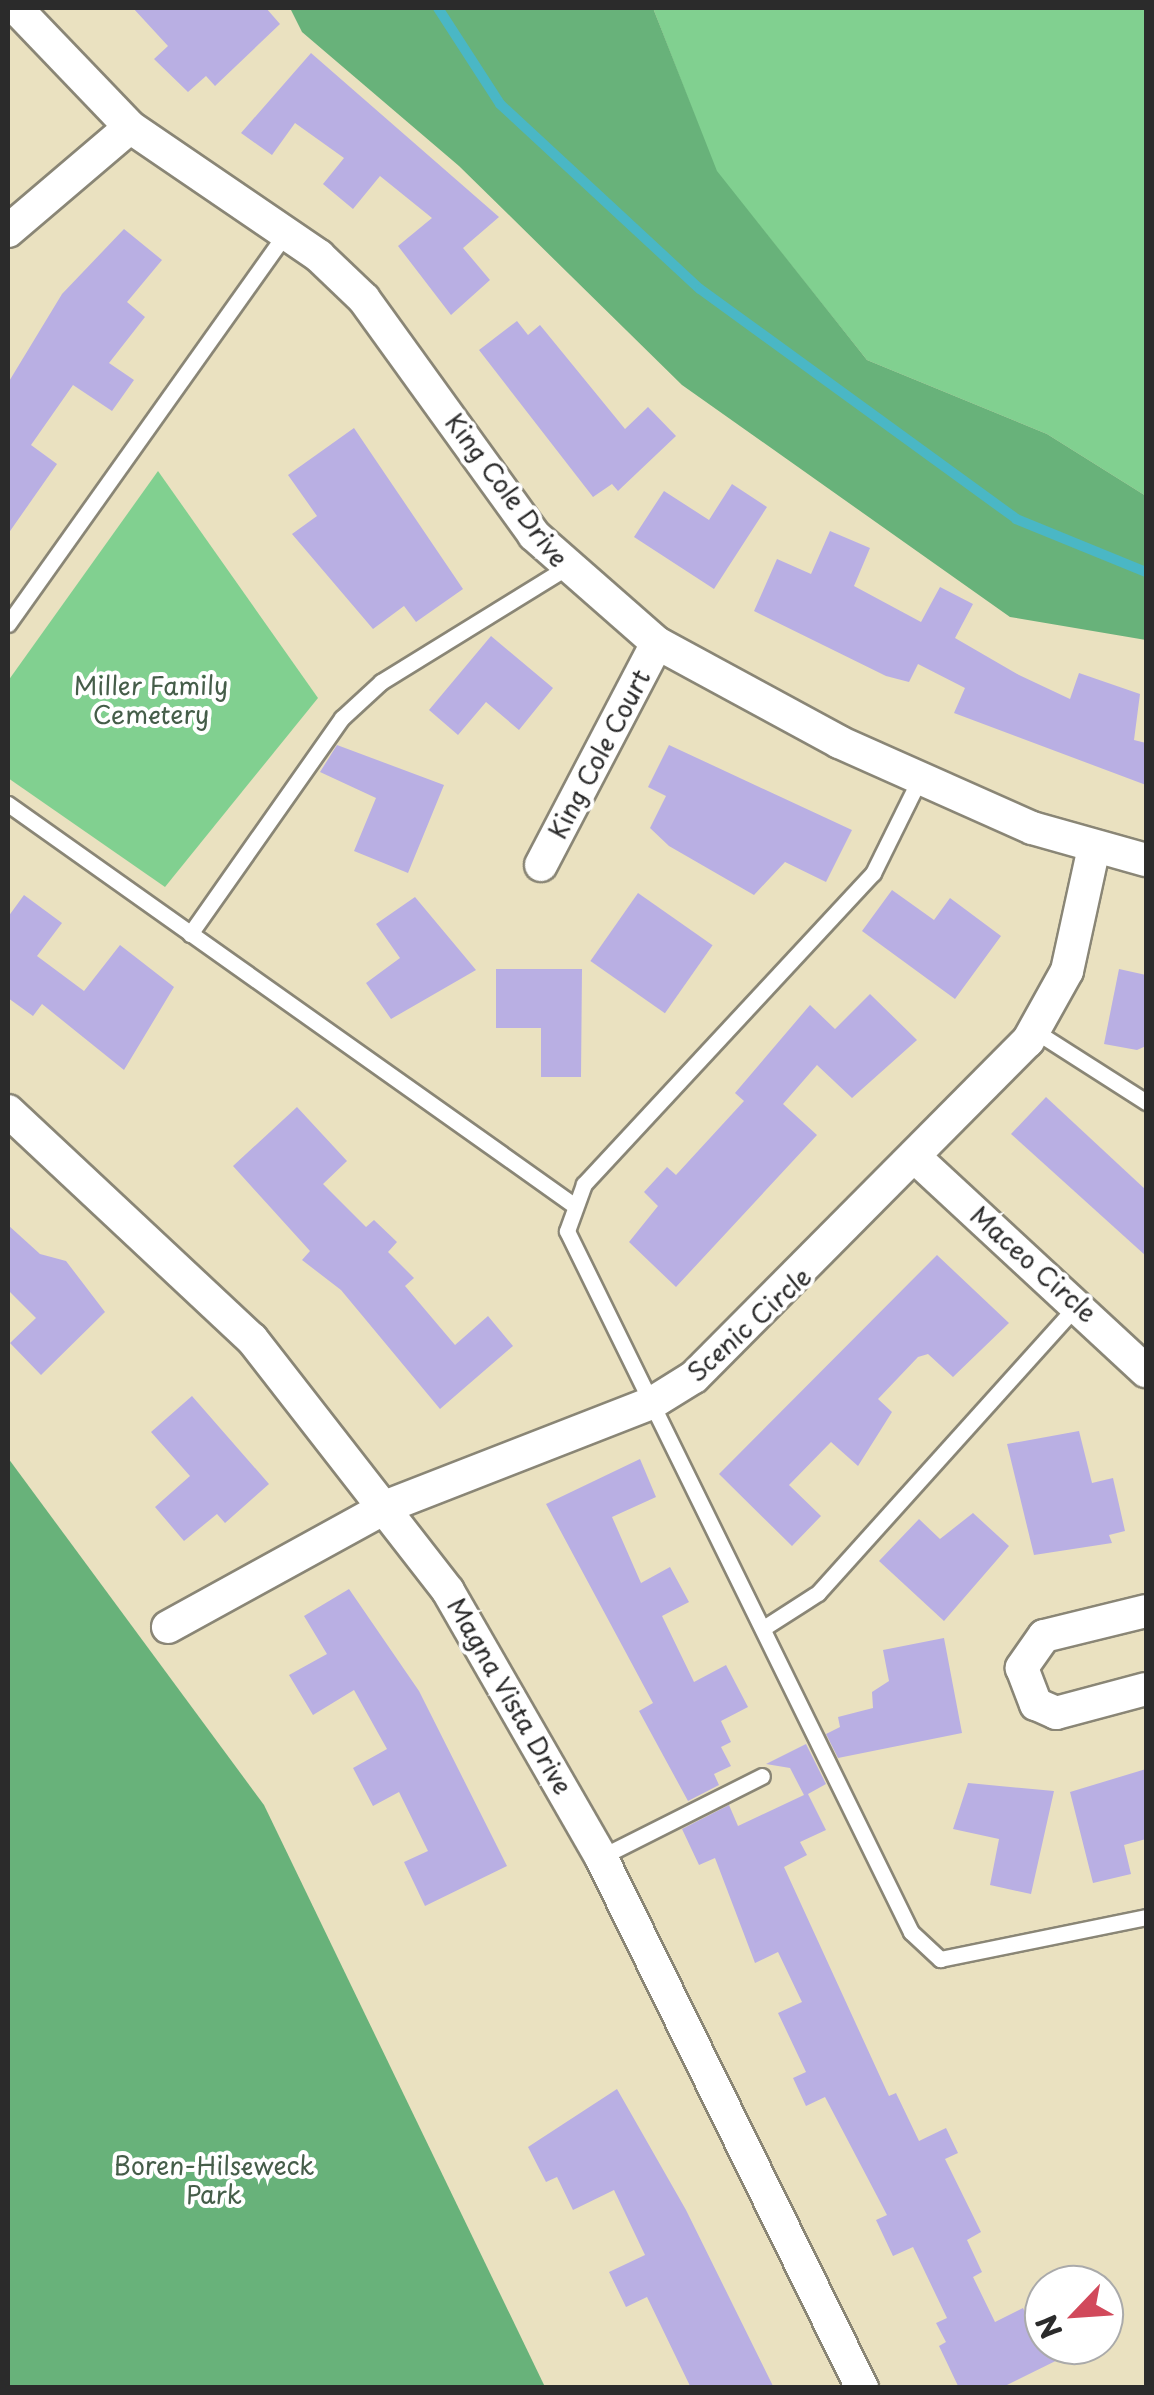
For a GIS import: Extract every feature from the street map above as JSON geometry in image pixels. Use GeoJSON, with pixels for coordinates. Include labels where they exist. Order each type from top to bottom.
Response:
{"type":"FeatureCollection","features":[{"type":"Feature","properties":{"kind":"street","name":"King Cole Drive"},"geometry":{"type":"LineString","coordinates":[[16,8],[130,127],[284,235],[364,299],[564,568],[656,643],[920,778],[1093,852],[1146,860]]}},
{"type":"Feature","properties":{"kind":"street"},"geometry":{"type":"LineString","coordinates":[[8,231],[130,127]]}},
{"type":"Feature","properties":{"kind":"street","name":"King Cole Court"},"geometry":{"type":"LineString","coordinates":[[540,866],[656,643]]}},
{"type":"Feature","properties":{"kind":"street","name":"Scenic Circle"},"geometry":{"type":"LineString","coordinates":[[168,1627],[390,1505],[652,1403],[762,1317],[918,1160],[1035,1031],[1067,971],[1093,852]]}},
{"type":"Feature","properties":{"kind":"street","name":"Magna Vista Drive"},"geometry":{"type":"LineString","coordinates":[[8,1111],[170,1253],[390,1505],[503,1678],[601,1857],[862,2388]]}},
{"type":"Feature","properties":{"kind":"street","name":"Maceo Circle"},"geometry":{"type":"LineString","coordinates":[[918,1160],[1078,1303],[1146,1371]]}},
{"type":"Feature","properties":{"kind":"street"},"geometry":{"type":"LineString","coordinates":[[1146,1612],[1044,1636],[1022,1668],[1036,1704],[1056,1714],[1146,1689]]}},
{"type":"Feature","properties":{"kind":"lane"},"geometry":{"type":"LineString","coordinates":[[8,624],[284,235]]}},
{"type":"Feature","properties":{"kind":"lane"},"geometry":{"type":"LineString","coordinates":[[190,934],[342,718],[381,682],[564,568]]}},
{"type":"Feature","properties":{"kind":"lane"},"geometry":{"type":"LineString","coordinates":[[920,778],[872,873],[571,1203],[568,1231],[911,1932],[940,1959],[1146,1917]]}},
{"type":"Feature","properties":{"kind":"lane"},"geometry":{"type":"LineString","coordinates":[[8,804],[571,1203]]}},
{"type":"Feature","properties":{"kind":"lane"},"geometry":{"type":"LineString","coordinates":[[1035,1031],[1146,1102]]}},
{"type":"Feature","properties":{"kind":"lane"},"geometry":{"type":"LineString","coordinates":[[765,1627],[818,1593],[1078,1303]]}},
{"type":"Feature","properties":{"kind":"lane"},"geometry":{"type":"LineString","coordinates":[[601,1857],[762,1776]]}},
{"type":"Feature","properties":{"kind":"green space"},"geometry":{"type":"Polygon","coordinates":[[[290,8],[653,8],[717,171],[867,360],[1047,434],[1146,496],[1146,640],[1010,617],[682,385],[459,166],[302,32],[290,8]]]}},
{"type":"Feature","properties":{"kind":"green space"},"geometry":{"type":"Polygon","coordinates":[[[653,8],[1146,8],[1146,496],[1047,434],[867,360],[716,171],[653,8]]]}},
{"type":"Feature","properties":{"kind":"green space","name":"Miller Family Cemetery"},"geometry":{"type":"Polygon","coordinates":[[[158,471],[318,698],[165,887],[8,778],[8,681],[158,471]]]}},
{"type":"Feature","properties":{"kind":"green space","name":"Boren-Hilseweck Park"},"geometry":{"type":"Polygon","coordinates":[[[8,1458],[264,1805],[545,2387],[8,2387],[8,1458]]]}},
{"type":"Feature","properties":{"kind":"building"},"geometry":{"type":"Polygon","coordinates":[[[133,8],[266,8],[280,24],[215,86],[206,76],[188,92],[154,59],[168,46],[133,8]]]}},
{"type":"Feature","properties":{"kind":"building"},"geometry":{"type":"Polygon","coordinates":[[[311,53],[499,217],[463,248],[490,280],[451,315],[398,246],[432,218],[380,176],[353,209],[323,184],[344,158],[295,123],[272,155],[241,133],[311,53]]]}},
{"type":"Feature","properties":{"kind":"building"},"geometry":{"type":"Polygon","coordinates":[[[124,229],[162,260],[127,302],[145,317],[109,363],[134,380],[112,411],[73,385],[31,445],[57,464],[8,534],[8,383],[62,294],[124,229]]]}},
{"type":"Feature","properties":{"kind":"building"},"geometry":{"type":"Polygon","coordinates":[[[517,321],[528,335],[540,325],[625,429],[648,407],[676,436],[618,491],[612,484],[593,497],[479,350],[517,321]]]}},
{"type":"Feature","properties":{"kind":"building"},"geometry":{"type":"Polygon","coordinates":[[[354,428],[463,589],[416,622],[404,606],[373,629],[292,534],[317,516],[288,475],[354,428]]]}},
{"type":"Feature","properties":{"kind":"building"},"geometry":{"type":"Polygon","coordinates":[[[732,484],[767,507],[714,589],[634,537],[664,491],[709,520],[732,484]]]}},
{"type":"Feature","properties":{"kind":"building"},"geometry":{"type":"Polygon","coordinates":[[[830,531],[870,548],[854,586],[921,622],[940,587],[973,604],[955,638],[1019,675],[1070,699],[1079,673],[1140,694],[1134,740],[1146,743],[1146,785],[954,713],[965,688],[918,664],[909,682],[886,676],[754,611],[777,559],[811,574],[830,531]]]}},
{"type":"Feature","properties":{"kind":"building"},"geometry":{"type":"Polygon","coordinates":[[[491,636],[553,688],[519,730],[486,702],[458,735],[429,710],[491,636]]]}},
{"type":"Feature","properties":{"kind":"building"},"geometry":{"type":"Polygon","coordinates":[[[337,745],[444,785],[408,873],[354,851],[376,798],[320,772],[337,745]]]}},
{"type":"Feature","properties":{"kind":"building"},"geometry":{"type":"Polygon","coordinates":[[[669,745],[852,830],[826,882],[785,862],[754,895],[669,846],[650,828],[666,796],[648,787],[669,745]]]}},
{"type":"Feature","properties":{"kind":"building"},"geometry":{"type":"Polygon","coordinates":[[[892,890],[934,920],[950,898],[1001,936],[955,999],[862,931],[892,890]]]}},
{"type":"Feature","properties":{"kind":"building"},"geometry":{"type":"Polygon","coordinates":[[[638,893],[713,945],[665,1013],[590,961],[638,893]]]}},
{"type":"Feature","properties":{"kind":"building"},"geometry":{"type":"Polygon","coordinates":[[[24,895],[62,923],[37,956],[84,991],[120,945],[174,987],[124,1070],[42,1004],[33,1016],[8,998],[8,917],[24,895]]]}},
{"type":"Feature","properties":{"kind":"building"},"geometry":{"type":"Polygon","coordinates":[[[415,897],[476,970],[391,1019],[366,983],[400,958],[376,924],[415,897]]]}},
{"type":"Feature","properties":{"kind":"building"},"geometry":{"type":"Polygon","coordinates":[[[496,969],[582,969],[581,1077],[541,1077],[541,1028],[496,1028],[496,969]]]}},
{"type":"Feature","properties":{"kind":"building"},"geometry":{"type":"Polygon","coordinates":[[[1119,969],[1146,975],[1146,1046],[1137,1050],[1104,1044],[1119,969]]]}},
{"type":"Feature","properties":{"kind":"building"},"geometry":{"type":"Polygon","coordinates":[[[870,994],[917,1040],[852,1098],[817,1065],[783,1104],[817,1135],[676,1287],[629,1242],[658,1206],[644,1192],[667,1167],[676,1175],[744,1101],[735,1093],[810,1005],[835,1029],[870,994]]]}},
{"type":"Feature","properties":{"kind":"building"},"geometry":{"type":"Polygon","coordinates":[[[1046,1097],[1146,1190],[1146,1256],[1011,1134],[1046,1097]]]}},
{"type":"Feature","properties":{"kind":"building"},"geometry":{"type":"Polygon","coordinates":[[[297,1107],[347,1161],[323,1184],[366,1227],[374,1220],[397,1242],[388,1252],[414,1278],[405,1286],[455,1345],[488,1316],[513,1346],[440,1409],[341,1290],[302,1260],[310,1251],[233,1166],[297,1107]]]}},
{"type":"Feature","properties":{"kind":"building"},"geometry":{"type":"Polygon","coordinates":[[[8,1225],[40,1254],[66,1261],[105,1312],[41,1375],[10,1343],[36,1318],[8,1290],[8,1225]]]}},
{"type":"Feature","properties":{"kind":"building"},"geometry":{"type":"Polygon","coordinates":[[[937,1255],[1009,1323],[953,1377],[928,1354],[918,1357],[878,1399],[892,1412],[858,1466],[831,1442],[789,1485],[821,1516],[792,1546],[719,1474],[937,1255]]]}},
{"type":"Feature","properties":{"kind":"building"},"geometry":{"type":"Polygon","coordinates":[[[192,1396],[269,1484],[225,1523],[217,1514],[184,1541],[155,1507],[190,1476],[151,1432],[192,1396]]]}},
{"type":"Feature","properties":{"kind":"building"},"geometry":{"type":"Polygon","coordinates":[[[1079,1431],[1092,1483],[1113,1478],[1125,1531],[1109,1535],[1112,1543],[1034,1555],[1007,1444],[1079,1431]]]}},
{"type":"Feature","properties":{"kind":"building"},"geometry":{"type":"Polygon","coordinates":[[[640,1459],[656,1497],[612,1517],[641,1583],[670,1567],[689,1602],[662,1616],[694,1682],[726,1665],[748,1707],[721,1721],[731,1742],[721,1747],[731,1766],[714,1774],[719,1785],[688,1801],[639,1711],[653,1703],[546,1504],[640,1459]]]}},
{"type":"Feature","properties":{"kind":"building"},"geometry":{"type":"Polygon","coordinates":[[[973,1513],[1009,1546],[944,1621],[879,1561],[919,1519],[940,1539],[973,1513]]]}},
{"type":"Feature","properties":{"kind":"building"},"geometry":{"type":"Polygon","coordinates":[[[349,1589],[419,1691],[507,1866],[425,1906],[404,1862],[428,1851],[399,1792],[373,1806],[353,1768],[387,1749],[354,1690],[313,1715],[289,1675],[327,1654],[304,1616],[349,1589]]]}},
{"type":"Feature","properties":{"kind":"building"},"geometry":{"type":"Polygon","coordinates":[[[944,1638],[962,1733],[838,1758],[826,1734],[840,1727],[838,1717],[873,1708],[872,1692],[889,1681],[883,1650],[944,1638]]]}},
{"type":"Feature","properties":{"kind":"building"},"geometry":{"type":"Polygon","coordinates":[[[806,1744],[826,1784],[808,1794],[826,1830],[800,1842],[807,1855],[784,1867],[889,2096],[896,2093],[919,2141],[946,2128],[958,2153],[945,2159],[981,2232],[967,2240],[982,2272],[973,2277],[995,2322],[1023,2308],[1024,2365],[1048,2365],[1001,2388],[959,2388],[939,2346],[946,2342],[936,2323],[947,2318],[913,2247],[893,2256],[876,2220],[887,2215],[825,2097],[806,2106],[793,2078],[806,2072],[778,2013],[802,2002],[778,1952],[755,1963],[715,1858],[699,1865],[682,1829],[729,1805],[738,1826],[804,1795],[790,1768],[766,1764],[806,1744]]]}},
{"type":"Feature","properties":{"kind":"building"},"geometry":{"type":"Polygon","coordinates":[[[1146,1769],[1146,1839],[1124,1845],[1131,1874],[1093,1883],[1070,1792],[1146,1769]]]}},
{"type":"Feature","properties":{"kind":"building"},"geometry":{"type":"Polygon","coordinates":[[[968,1783],[1054,1791],[1031,1894],[990,1885],[999,1839],[953,1829],[968,1783]]]}},
{"type":"Feature","properties":{"kind":"building"},"geometry":{"type":"Polygon","coordinates":[[[617,2089],[686,2210],[774,2388],[691,2388],[647,2297],[626,2307],[609,2272],[645,2255],[614,2190],[573,2210],[557,2177],[546,2182],[528,2147],[617,2089]]]}},
{"type":"Feature","properties":{"kind":"waterway"},"geometry":{"type":"LineString","coordinates":[[438,8],[500,104],[700,289],[1016,519],[1146,572]]}}]}
